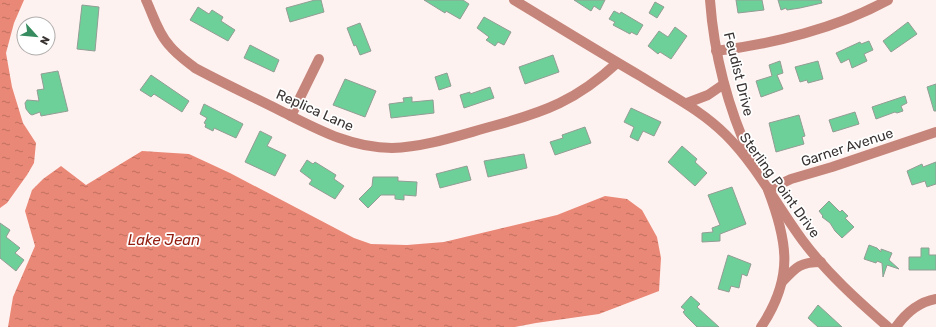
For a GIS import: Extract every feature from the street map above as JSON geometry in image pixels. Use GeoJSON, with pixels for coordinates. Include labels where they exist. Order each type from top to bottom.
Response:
{"type":"FeatureCollection","features":[{"type":"Feature","properties":{"kind":"street","name":"Replica Lane"},"geometry":{"type":"LineString","coordinates":[[146,0],[168,44],[195,68],[322,131],[352,142],[385,147],[412,146],[518,119],[547,110],[586,89],[604,75],[617,62]]}},
{"type":"Feature","properties":{"kind":"street","name":"Feudist Drive"},"geometry":{"type":"LineString","coordinates":[[710,0],[716,51],[724,84],[741,136],[758,174]]}},
{"type":"Feature","properties":{"kind":"street"},"geometry":{"type":"LineString","coordinates":[[716,51],[768,43],[793,36],[846,19],[888,0]]}},
{"type":"Feature","properties":{"kind":"street","name":"Sterling Point Drive"},"geometry":{"type":"LineString","coordinates":[[518,1],[708,118],[743,154],[804,242],[821,262],[858,300],[888,327]]}},
{"type":"Feature","properties":{"kind":"street"},"geometry":{"type":"LineString","coordinates":[[290,116],[319,59]]}},
{"type":"Feature","properties":{"kind":"street"},"geometry":{"type":"LineString","coordinates":[[687,104],[708,95],[724,84]]}},
{"type":"Feature","properties":{"kind":"street","name":"Garner Avenue"},"geometry":{"type":"LineString","coordinates":[[768,190],[791,179],[832,167],[936,132]]}},
{"type":"Feature","properties":{"kind":"street"},"geometry":{"type":"LineString","coordinates":[[762,327],[775,304],[782,282],[785,251],[778,215],[768,190]]}},
{"type":"Feature","properties":{"kind":"street"},"geometry":{"type":"LineString","coordinates":[[782,282],[795,269],[808,262],[821,262]]}},
{"type":"Feature","properties":{"kind":"street"},"geometry":{"type":"LineString","coordinates":[[896,327],[910,311],[923,303],[936,299]]}},
{"type":"Feature","properties":{"kind":"water"},"geometry":{"type":"Polygon","coordinates":[[[0,0],[24,0],[16,16],[6,53],[12,87],[23,123],[36,143],[34,163],[7,203],[0,208],[0,0]]]}},
{"type":"Feature","properties":{"kind":"water","name":"Lake Jean"},"geometry":{"type":"Polygon","coordinates":[[[142,151],[189,154],[230,173],[354,238],[371,244],[407,245],[444,242],[557,215],[605,196],[627,199],[642,210],[657,237],[661,258],[659,291],[599,314],[515,327],[8,327],[13,297],[35,246],[25,211],[32,190],[43,179],[61,166],[86,185],[142,151]]]}},
{"type":"Feature","properties":{"kind":"building"},"geometry":{"type":"Polygon","coordinates":[[[315,0],[321,0],[324,12],[290,22],[286,8],[315,0]]]}},
{"type":"Feature","properties":{"kind":"building"},"geometry":{"type":"Polygon","coordinates":[[[424,0],[463,0],[469,4],[460,19],[446,11],[445,13],[424,0]]]}},
{"type":"Feature","properties":{"kind":"building"},"geometry":{"type":"Polygon","coordinates":[[[574,0],[605,0],[600,10],[594,6],[591,11],[574,0]]]}},
{"type":"Feature","properties":{"kind":"building"},"geometry":{"type":"Polygon","coordinates":[[[736,0],[762,0],[764,10],[738,13],[736,0]]]}},
{"type":"Feature","properties":{"kind":"building"},"geometry":{"type":"Polygon","coordinates":[[[778,0],[821,0],[822,3],[800,8],[787,10],[786,8],[781,10],[778,0]]]}},
{"type":"Feature","properties":{"kind":"building"},"geometry":{"type":"Polygon","coordinates":[[[655,2],[664,7],[657,18],[649,13],[655,2]]]}},
{"type":"Feature","properties":{"kind":"building"},"geometry":{"type":"Polygon","coordinates":[[[82,5],[99,7],[95,51],[77,49],[82,5]]]}},
{"type":"Feature","properties":{"kind":"building"},"geometry":{"type":"Polygon","coordinates":[[[198,7],[209,14],[212,10],[223,17],[221,21],[235,30],[228,41],[190,20],[198,7]]]}},
{"type":"Feature","properties":{"kind":"building"},"geometry":{"type":"Polygon","coordinates":[[[614,11],[620,14],[621,12],[643,25],[637,35],[631,32],[630,34],[613,25],[615,22],[609,19],[614,11]]]}},
{"type":"Feature","properties":{"kind":"building"},"geometry":{"type":"Polygon","coordinates":[[[484,17],[511,32],[504,45],[498,42],[495,46],[486,40],[489,37],[477,28],[484,17]]]}},
{"type":"Feature","properties":{"kind":"building"},"geometry":{"type":"Polygon","coordinates":[[[908,22],[917,34],[891,52],[883,41],[908,22]]]}},
{"type":"Feature","properties":{"kind":"building"},"geometry":{"type":"Polygon","coordinates":[[[360,23],[371,51],[360,55],[356,45],[354,46],[347,28],[360,23]]]}},
{"type":"Feature","properties":{"kind":"building"},"geometry":{"type":"Polygon","coordinates":[[[675,27],[687,36],[671,59],[660,52],[658,54],[648,46],[659,31],[668,37],[675,27]]]}},
{"type":"Feature","properties":{"kind":"building"},"geometry":{"type":"Polygon","coordinates":[[[869,41],[873,50],[864,54],[867,61],[852,68],[849,59],[841,63],[836,53],[860,42],[861,44],[869,41]]]}},
{"type":"Feature","properties":{"kind":"building"},"geometry":{"type":"Polygon","coordinates":[[[250,45],[279,60],[274,72],[244,58],[250,45]]]}},
{"type":"Feature","properties":{"kind":"building"},"geometry":{"type":"Polygon","coordinates":[[[553,55],[559,72],[525,84],[519,67],[553,55]]]}},
{"type":"Feature","properties":{"kind":"building"},"geometry":{"type":"Polygon","coordinates":[[[780,61],[783,73],[777,75],[783,89],[761,97],[756,81],[772,76],[769,65],[780,61]]]}},
{"type":"Feature","properties":{"kind":"building"},"geometry":{"type":"Polygon","coordinates":[[[818,61],[823,79],[808,83],[807,80],[800,82],[795,67],[818,61]]]}},
{"type":"Feature","properties":{"kind":"building"},"geometry":{"type":"Polygon","coordinates":[[[58,71],[68,111],[41,116],[40,112],[32,115],[30,114],[26,109],[25,103],[27,100],[39,101],[37,90],[44,89],[41,74],[58,71]]]}},
{"type":"Feature","properties":{"kind":"building"},"geometry":{"type":"Polygon","coordinates":[[[447,73],[451,86],[439,90],[435,77],[447,73]]]}},
{"type":"Feature","properties":{"kind":"building"},"geometry":{"type":"Polygon","coordinates":[[[151,75],[189,101],[182,112],[154,94],[151,97],[140,90],[151,75]]]}},
{"type":"Feature","properties":{"kind":"building"},"geometry":{"type":"Polygon","coordinates":[[[345,79],[376,91],[365,117],[333,105],[345,79]]]}},
{"type":"Feature","properties":{"kind":"building"},"geometry":{"type":"Polygon","coordinates":[[[936,84],[936,111],[934,111],[927,87],[936,84]]]}},
{"type":"Feature","properties":{"kind":"building"},"geometry":{"type":"Polygon","coordinates":[[[490,87],[494,98],[464,108],[460,95],[470,92],[470,94],[490,87]]]}},
{"type":"Feature","properties":{"kind":"building"},"geometry":{"type":"Polygon","coordinates":[[[905,96],[907,103],[901,106],[903,111],[897,113],[895,112],[876,119],[872,107],[905,96]]]}},
{"type":"Feature","properties":{"kind":"building"},"geometry":{"type":"Polygon","coordinates":[[[412,97],[412,102],[433,100],[434,113],[391,118],[389,104],[404,102],[403,98],[412,97]]]}},
{"type":"Feature","properties":{"kind":"building"},"geometry":{"type":"Polygon","coordinates":[[[204,104],[243,124],[236,138],[214,128],[213,131],[205,127],[206,124],[204,123],[207,118],[200,114],[204,104]]]}},
{"type":"Feature","properties":{"kind":"building"},"geometry":{"type":"Polygon","coordinates":[[[631,108],[661,122],[654,136],[643,131],[638,141],[630,137],[634,127],[624,122],[631,108]]]}},
{"type":"Feature","properties":{"kind":"building"},"geometry":{"type":"Polygon","coordinates":[[[855,112],[859,124],[833,132],[829,120],[855,112]]]}},
{"type":"Feature","properties":{"kind":"building"},"geometry":{"type":"Polygon","coordinates":[[[799,115],[805,136],[802,137],[804,144],[776,152],[769,123],[799,115]]]}},
{"type":"Feature","properties":{"kind":"building"},"geometry":{"type":"Polygon","coordinates":[[[585,127],[591,143],[555,155],[550,142],[563,138],[562,135],[585,127]]]}},
{"type":"Feature","properties":{"kind":"building"},"geometry":{"type":"Polygon","coordinates":[[[260,131],[272,137],[267,146],[286,155],[275,176],[245,162],[260,131]]]}},
{"type":"Feature","properties":{"kind":"building"},"geometry":{"type":"Polygon","coordinates":[[[682,146],[697,159],[695,162],[707,173],[695,186],[668,162],[682,146]]]}},
{"type":"Feature","properties":{"kind":"building"},"geometry":{"type":"Polygon","coordinates":[[[524,154],[527,168],[488,177],[484,161],[524,154]]]}},
{"type":"Feature","properties":{"kind":"building"},"geometry":{"type":"Polygon","coordinates":[[[307,160],[313,164],[315,162],[336,175],[334,179],[344,186],[335,199],[309,184],[312,180],[300,171],[307,160]]]}},
{"type":"Feature","properties":{"kind":"building"},"geometry":{"type":"Polygon","coordinates":[[[936,162],[936,184],[927,187],[925,181],[912,185],[907,171],[922,164],[923,167],[936,162]]]}},
{"type":"Feature","properties":{"kind":"building"},"geometry":{"type":"Polygon","coordinates":[[[467,166],[471,180],[440,188],[436,174],[467,166]]]}},
{"type":"Feature","properties":{"kind":"building"},"geometry":{"type":"Polygon","coordinates":[[[373,177],[398,177],[398,181],[417,182],[416,196],[404,195],[404,200],[395,199],[395,195],[381,195],[368,208],[359,199],[372,186],[373,177]]]}},
{"type":"Feature","properties":{"kind":"building"},"geometry":{"type":"Polygon","coordinates":[[[732,187],[746,224],[720,234],[720,241],[702,242],[702,233],[713,232],[712,228],[720,225],[708,195],[732,187]]]}},
{"type":"Feature","properties":{"kind":"building"},"geometry":{"type":"Polygon","coordinates":[[[829,201],[840,212],[842,210],[848,216],[845,218],[854,227],[842,238],[830,223],[822,217],[823,216],[819,211],[829,201]]]}},
{"type":"Feature","properties":{"kind":"building"},"geometry":{"type":"Polygon","coordinates":[[[0,223],[10,230],[6,237],[20,248],[15,253],[24,260],[16,271],[0,258],[0,223]]]}},
{"type":"Feature","properties":{"kind":"building"},"geometry":{"type":"Polygon","coordinates":[[[869,245],[877,248],[881,252],[881,249],[892,253],[889,260],[899,269],[887,265],[883,277],[882,263],[877,261],[876,263],[864,259],[869,245]]]}},
{"type":"Feature","properties":{"kind":"building"},"geometry":{"type":"Polygon","coordinates":[[[921,248],[929,248],[929,255],[936,255],[936,270],[909,270],[909,257],[921,257],[921,248]]]}},
{"type":"Feature","properties":{"kind":"building"},"geometry":{"type":"Polygon","coordinates":[[[728,255],[751,264],[747,276],[742,274],[739,288],[731,286],[729,292],[718,289],[728,255]]]}},
{"type":"Feature","properties":{"kind":"building"},"geometry":{"type":"Polygon","coordinates":[[[691,296],[700,304],[697,307],[719,327],[697,327],[686,316],[683,312],[685,310],[681,307],[691,296]]]}},
{"type":"Feature","properties":{"kind":"building"},"geometry":{"type":"Polygon","coordinates":[[[818,305],[842,327],[818,327],[808,318],[818,305]]]}}]}
